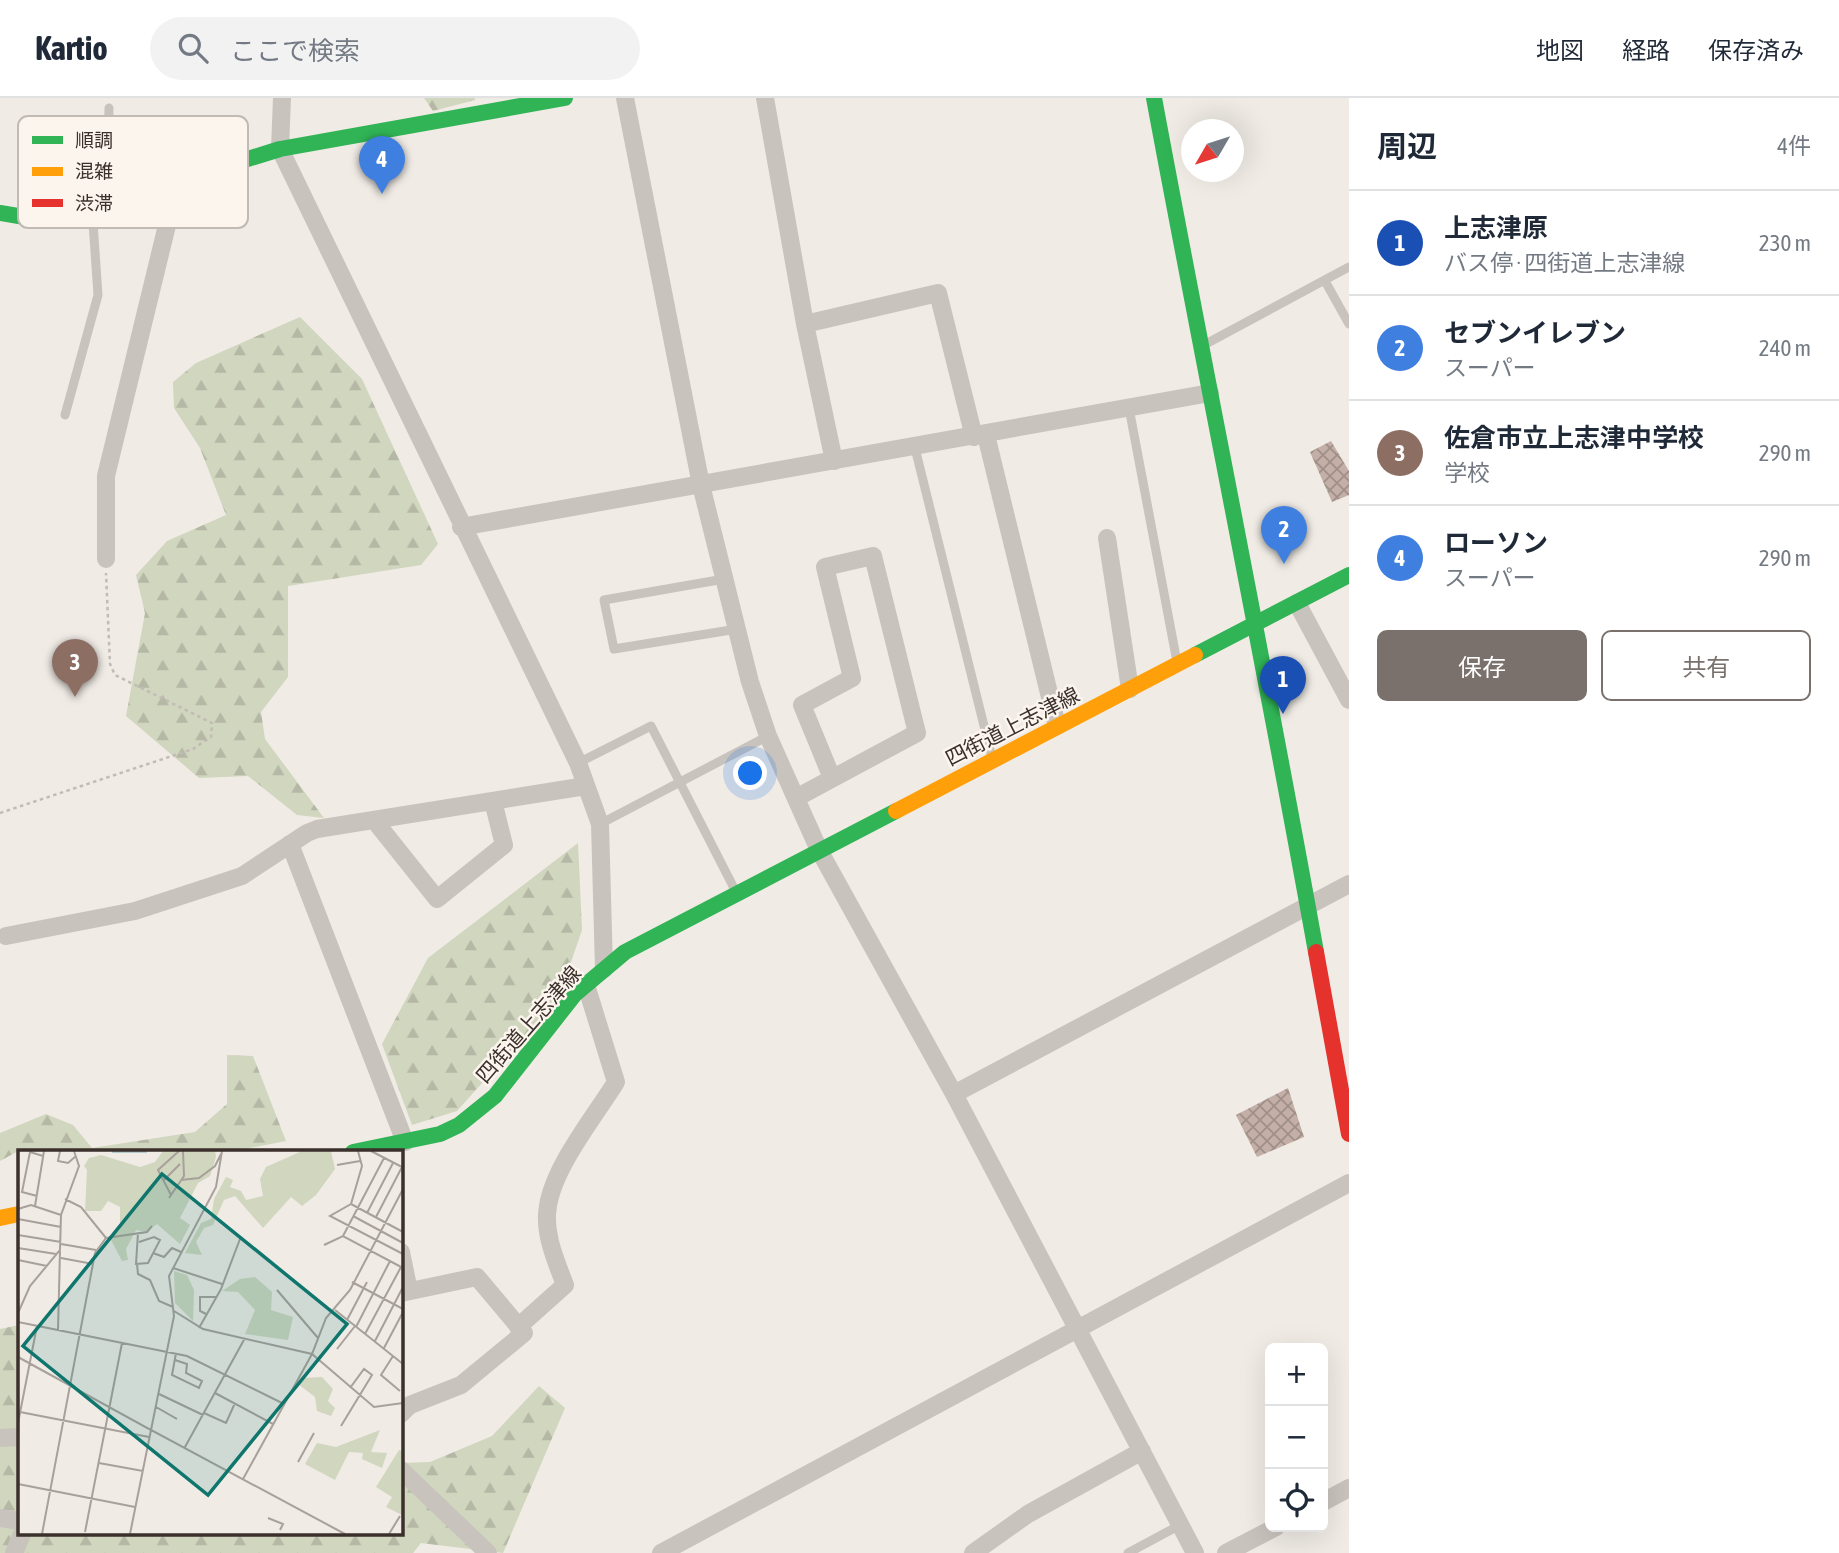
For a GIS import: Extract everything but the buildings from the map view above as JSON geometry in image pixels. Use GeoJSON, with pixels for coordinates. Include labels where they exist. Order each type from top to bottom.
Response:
{"type":"FeatureCollection","features":[{"type":"Feature","properties":{"kind":"main road"},"geometry":{"type":"LineString","coordinates":[[248,159],[280,149],[565,98]]}},
{"type":"Feature","properties":{"kind":"main road"},"geometry":{"type":"LineString","coordinates":[[1154,98],[1200,347],[1257,624],[1349,1134]]}},
{"type":"Feature","properties":{"kind":"main road"},"geometry":{"type":"LineString","coordinates":[[0,213],[18,216]]}},
{"type":"Feature","properties":{"kind":"main road","name":"四街道上志津線"},"geometry":{"type":"LineString","coordinates":[[363,1150],[454,1130],[475,1116],[586,985],[625,951],[1349,575]]}},
{"type":"Feature","properties":{"kind":"main road"},"geometry":{"type":"LineString","coordinates":[[0,1218],[18,1214]]}},
{"type":"Feature","properties":{"kind":"street"},"geometry":{"type":"LineString","coordinates":[[282,98],[280,149],[461,527],[578,763],[600,824],[604,969]]}},
{"type":"Feature","properties":{"kind":"street"},"geometry":{"type":"LineString","coordinates":[[625,98],[701,485],[737,629],[768,736],[819,850],[954,1094],[1195,1553]]}},
{"type":"Feature","properties":{"kind":"street"},"geometry":{"type":"LineString","coordinates":[[765,98],[804,324],[834,461]]}},
{"type":"Feature","properties":{"kind":"street"},"geometry":{"type":"LineString","coordinates":[[106,559],[106,476],[166,228]]}},
{"type":"Feature","properties":{"kind":"street"},"geometry":{"type":"LineString","coordinates":[[804,324],[938,293],[980,436],[1057,726]]}},
{"type":"Feature","properties":{"kind":"street"},"geometry":{"type":"LineString","coordinates":[[461,527],[915,448],[1210,393]]}},
{"type":"Feature","properties":{"kind":"street"},"geometry":{"type":"LineString","coordinates":[[1107,538],[1130,689]]}},
{"type":"Feature","properties":{"kind":"street"},"geometry":{"type":"LineString","coordinates":[[796,798],[917,733],[873,556],[825,567],[852,678],[802,705],[832,778]]}},
{"type":"Feature","properties":{"kind":"street"},"geometry":{"type":"LineString","coordinates":[[1297,603],[1349,700]]}},
{"type":"Feature","properties":{"kind":"street"},"geometry":{"type":"LineString","coordinates":[[6,936],[135,911],[242,876],[317,829],[586,786]]}},
{"type":"Feature","properties":{"kind":"street"},"geometry":{"type":"LineString","coordinates":[[373,820],[436,899],[503,845],[494,801]]}},
{"type":"Feature","properties":{"kind":"street"},"geometry":{"type":"LineString","coordinates":[[290,844],[405,1142]]}},
{"type":"Feature","properties":{"kind":"street"},"geometry":{"type":"LineString","coordinates":[[954,1094],[1349,884]]}},
{"type":"Feature","properties":{"kind":"street"},"geometry":{"type":"LineString","coordinates":[[518,1327],[565,1285],[550,1247],[548,1206],[561,1171],[616,1082],[586,985]]}},
{"type":"Feature","properties":{"kind":"street"},"geometry":{"type":"LineString","coordinates":[[661,1553],[694,1545],[1077,1329],[1349,1183]]}},
{"type":"Feature","properties":{"kind":"street"},"geometry":{"type":"LineString","coordinates":[[402,1262],[405,1292],[477,1277],[524,1334],[461,1385],[404,1404]]}},
{"type":"Feature","properties":{"kind":"street"},"geometry":{"type":"LineString","coordinates":[[0,1438],[18,1437]]}},
{"type":"Feature","properties":{"kind":"street"},"geometry":{"type":"LineString","coordinates":[[973,1553],[1028,1514],[1142,1451]]}},
{"type":"Feature","properties":{"kind":"street"},"geometry":{"type":"LineString","coordinates":[[402,1471],[488,1553]]}},
{"type":"Feature","properties":{"kind":"street"},"geometry":{"type":"LineString","coordinates":[[1328,1499],[1349,1488]]}},
{"type":"Feature","properties":{"kind":"street"},"geometry":{"type":"LineString","coordinates":[[0,1518],[18,1521]]}},
{"type":"Feature","properties":{"kind":"street"},"geometry":{"type":"LineString","coordinates":[[1226,1553],[1266,1532]]}},
{"type":"Feature","properties":{"kind":"street"},"geometry":{"type":"LineString","coordinates":[[14,1553],[21,1536]]}},
{"type":"Feature","properties":{"kind":"lane"},"geometry":{"type":"LineString","coordinates":[[108,116],[109,108]]}},
{"type":"Feature","properties":{"kind":"lane"},"geometry":{"type":"LineString","coordinates":[[65,415],[98,295],[99,228]]}},
{"type":"Feature","properties":{"kind":"lane"},"geometry":{"type":"LineString","coordinates":[[1200,347],[1349,267]]}},
{"type":"Feature","properties":{"kind":"lane"},"geometry":{"type":"LineString","coordinates":[[1325,281],[1349,324]]}},
{"type":"Feature","properties":{"kind":"lane"},"geometry":{"type":"LineString","coordinates":[[1129,408],[1178,664]]}},
{"type":"Feature","properties":{"kind":"lane"},"geometry":{"type":"LineString","coordinates":[[915,448],[992,759]]}},
{"type":"Feature","properties":{"kind":"lane"},"geometry":{"type":"LineString","coordinates":[[724,579],[604,600],[614,649],[737,629]]}},
{"type":"Feature","properties":{"kind":"lane"},"geometry":{"type":"LineString","coordinates":[[578,763],[651,726],[736,893]]}},
{"type":"Feature","properties":{"kind":"lane"},"geometry":{"type":"LineString","coordinates":[[600,824],[768,736]]}},
{"type":"Feature","properties":{"kind":"lane"},"geometry":{"type":"LineString","coordinates":[[1128,1553],[1180,1525]]}},
{"type":"Feature","properties":{"kind":"path"},"geometry":{"type":"LineString","coordinates":[[0,813],[193,749],[211,737],[212,723],[205,718],[115,675],[110,664],[106,559]]}},
{"type":"Feature","properties":{"kind":"green space"},"geometry":{"type":"Polygon","coordinates":[[[424,98],[475,98],[475,100],[433,111],[424,98]]]}},
{"type":"Feature","properties":{"kind":"green space"},"geometry":{"type":"Polygon","coordinates":[[[300,317],[362,379],[438,544],[421,565],[288,586],[288,677],[261,712],[265,739],[324,818],[297,815],[248,776],[199,778],[126,716],[145,613],[136,575],[167,541],[226,515],[200,448],[174,408],[173,382],[196,363],[300,317]]]}},
{"type":"Feature","properties":{"kind":"green space"},"geometry":{"type":"Polygon","coordinates":[[[578,843],[582,930],[559,997],[457,1111],[412,1125],[382,1044],[428,958],[578,843]]]}},
{"type":"Feature","properties":{"kind":"green space"},"geometry":{"type":"Polygon","coordinates":[[[227,1055],[253,1056],[286,1141],[239,1150],[22,1149],[0,1161],[0,1133],[46,1114],[73,1125],[92,1148],[195,1132],[227,1104],[227,1055]]]}},
{"type":"Feature","properties":{"kind":"green space"},"geometry":{"type":"Polygon","coordinates":[[[18,1325],[18,1536],[402,1536],[402,1463],[430,1462],[492,1436],[539,1386],[565,1408],[503,1553],[421,1543],[413,1553],[0,1553],[0,1329],[18,1325]]]}},
{"type":"Feature","properties":{"kind":"traffic: fast"},"geometry":{"type":"LineString","coordinates":[[248,159],[280,149],[565,98]]}},
{"type":"Feature","properties":{"kind":"traffic: fast"},"geometry":{"type":"LineString","coordinates":[[1154,98],[1316,952]]}},
{"type":"Feature","properties":{"kind":"traffic: fast"},"geometry":{"type":"LineString","coordinates":[[0,213],[18,216]]}},
{"type":"Feature","properties":{"kind":"traffic: fast"},"geometry":{"type":"LineString","coordinates":[[1195,655],[1349,575]]}},
{"type":"Feature","properties":{"kind":"traffic: fast"},"geometry":{"type":"LineString","coordinates":[[363,1150],[440,1134],[459,1125],[495,1096],[575,994],[625,952],[896,811]]}},
{"type":"Feature","properties":{"kind":"traffic: slow"},"geometry":{"type":"LineString","coordinates":[[896,811],[1195,655]]}},
{"type":"Feature","properties":{"kind":"traffic: slow"},"geometry":{"type":"LineString","coordinates":[[0,1218],[18,1214]]}},
{"type":"Feature","properties":{"kind":"traffic: jam"},"geometry":{"type":"LineString","coordinates":[[1316,952],[1349,1134]]}},
{"type":"Feature","properties":{"kind":"place","name":"ローソン"},"geometry":{"type":"Point","coordinates":[382,194]}},
{"type":"Feature","properties":{"kind":"place","name":"セブンイレブン"},"geometry":{"type":"Point","coordinates":[1284,564]}},
{"type":"Feature","properties":{"kind":"place","name":"佐倉市立上志津中学校"},"geometry":{"type":"Point","coordinates":[75,697]}},
{"type":"Feature","properties":{"kind":"place","name":"上志津原"},"geometry":{"type":"Point","coordinates":[1283,714]}}]}
